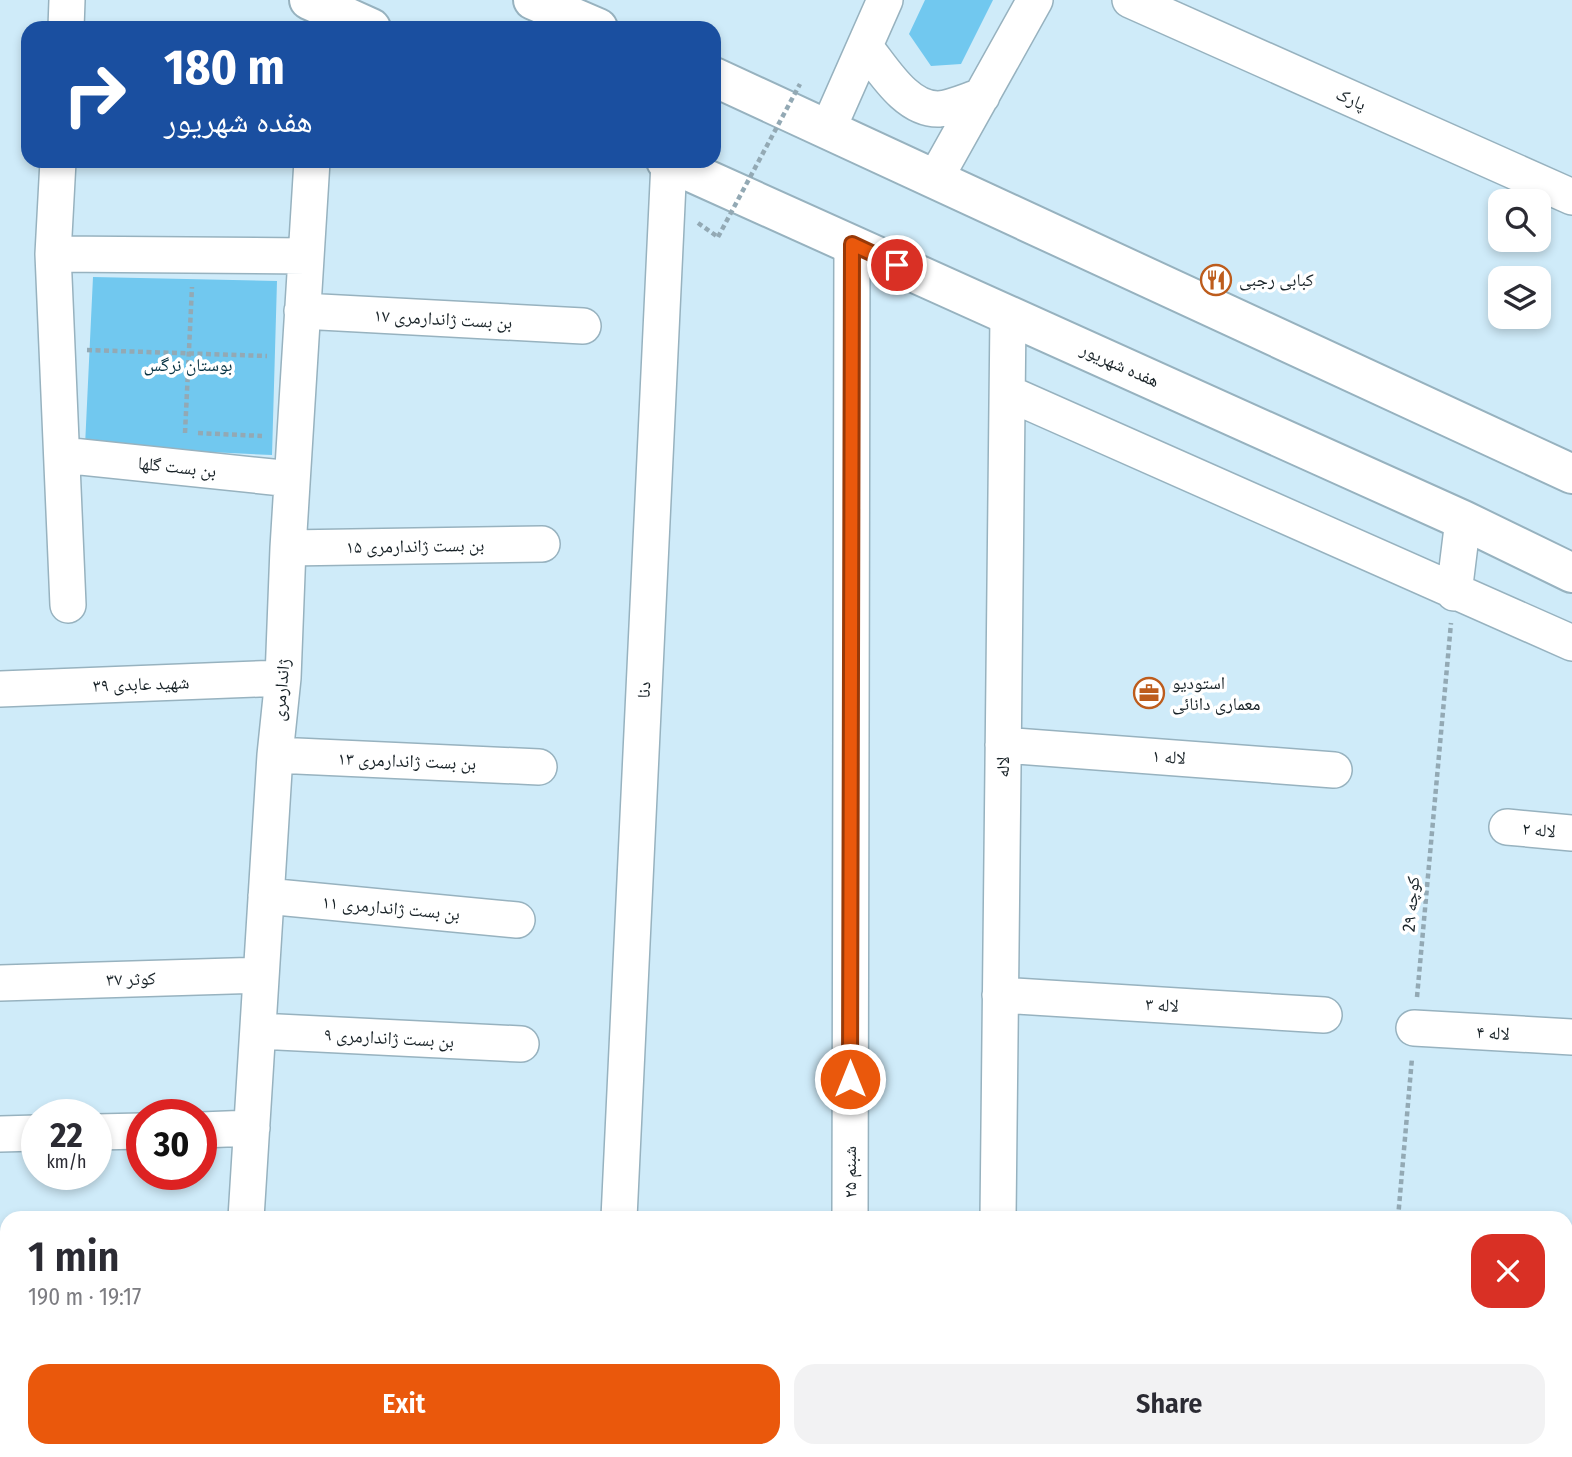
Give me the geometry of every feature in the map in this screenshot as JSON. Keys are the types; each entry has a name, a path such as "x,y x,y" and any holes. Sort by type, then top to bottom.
{"main road":[{"path":"533,0 582,21"},
{"path":"317,11 349,21"},
{"path":"721,80 1572,474"},
{"name":"هفده شهریور","path":"681,168 1463,520 1572,573"}],"street":[{"path":"66,21 67,0"},
{"path":"828,130 885,0"},
{"path":"935,179 1035,0"},
{"name":"پارک","path":"1130,0 1572,197"},
{"path":"865,47 896,87 918,103 939,109 982,96"},
{"path":"58,168 53,254 68,605"},
{"name":"ژاندارمری","path":"246,1211 275,755 283,678 288,548 312,168"},
{"name":"دنا","path":"619,1211 668,168"},
{"name":"شبنم ۲۵","path":"850,1211 852,244"},
{"path":"53,254 306,256"},
{"name":"بن بست ژاندارمری ۱۷","path":"302,311 583,326"},
{"name":"لاله","path":"998,1211 1008,315"},
{"path":"1008,393 1454,593 1572,643"},
{"name":"بن بست گلها","path":"62,455 292,480"},
{"path":"1454,593 1463,520"},
{"name":"بن بست ژاندارمری ۱۵","path":"288,548 542,544"},
{"name":"شهید عابدی ۳۹","path":"0,689 283,678"},
{"name":"لاله ۱","path":"1003,745 1334,770"},
{"name":"بن بست ژاندارمری ۱۳","path":"275,755 539,766"},
{"name":"لاله ۲","path":"1507,827 1572,833"},
{"name":"بن بست ژاندارمری ۱۱","path":"266,896 517,920"},
{"name":"کوثر ۳۷","path":"0,983 261,975"},
{"name":"لاله ۳","path":"1000,995 1324,1015"},
{"name":"لاله ۴","path":"1414,1028 1572,1037"},
{"name":"بن بست ژاندارمری ۹","path":"258,1031 521,1044"},
{"path":"217,1129 252,1128"},
{"path":"0,1134 21,1133"}],"path":[{"path":"696,222 718,237 800,84"},
{"path":"185,433 192,279"},
{"path":"86,337 86,350 299,357"},
{"path":"173,432 295,437"},
{"name":"کوچه 2۹","path":"1399,1211 1454,593"}],"green space":[{"path":"925,0 993,0 961,64 931,66 909,34"},
{"name":"بوستان نرگس","path":"93,277 277,281 272,455 85,446"}],"place":[{"name":"کبابی رجبی","path":"1216,280"},
{"name":"استودیو معماری دانائی","path":"1149,693"}],"route":[{"path":"850,1079 852,244 897,265"}]}
